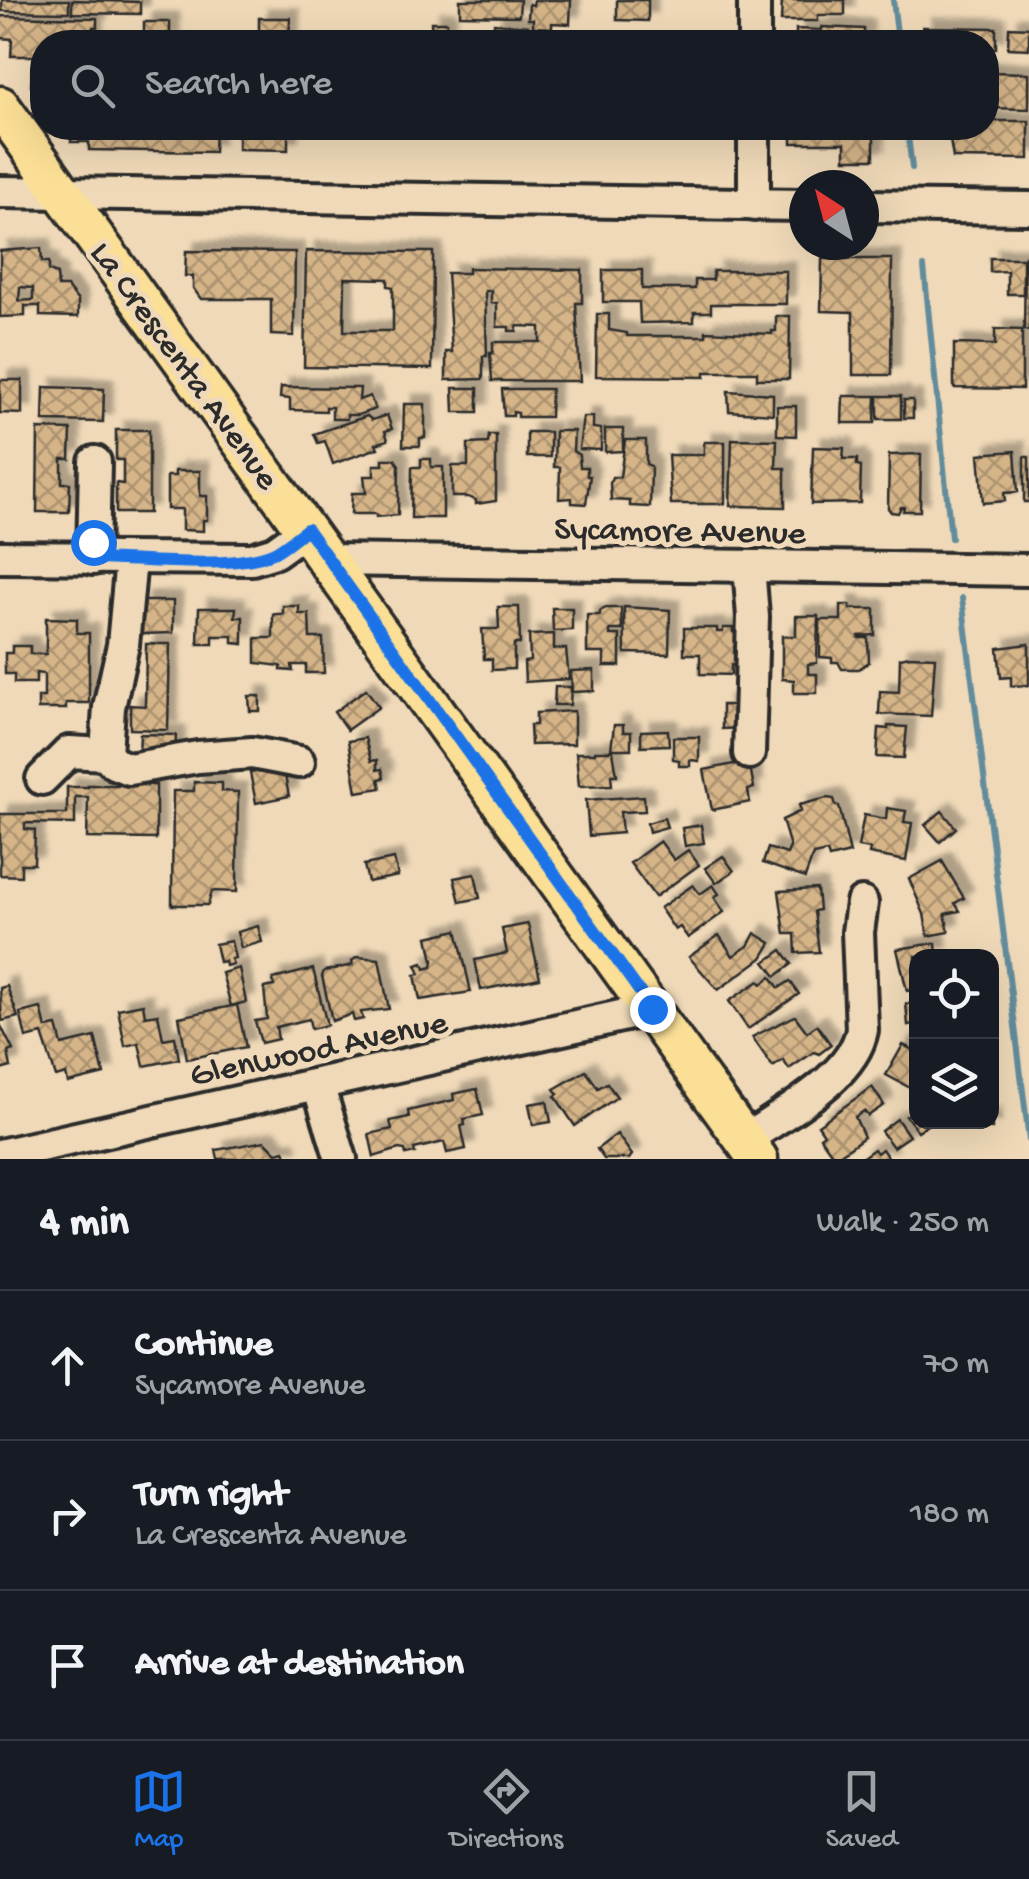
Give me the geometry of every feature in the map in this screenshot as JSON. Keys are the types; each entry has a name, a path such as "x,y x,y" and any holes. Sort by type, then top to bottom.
{"main road":[{"name":"La Crescenta Avenue","path":"0,106 751,1150"}],"street":[{"path":"754,0 754,30"},
{"path":"754,140 754,205"},
{"path":"0,192 789,205"},
{"path":"879,206 1029,208"},
{"path":"93,559 94,462"},
{"path":"0,557 252,559 275,552 307,529"},
{"path":"131,559 123,645 109,707 106,754 114,764 129,768 198,756 252,753 298,762"},
{"name":"Sycamore Avenue","path":"330,560 1029,570"},
{"path":"749,566 753,617 749,752"},
{"path":"42,779 69,752 106,754"},
{"path":"751,1150 831,1079 859,1045 862,1030 858,932 862,903"},
{"name":"Glenwood Avenue","path":"0,1155 652,1009"},
{"path":"318,1085 341,1159"}],"building":[{"path":"2,0 69,0 69,12 2,11"},
{"path":"72,0 140,2 140,14 72,13"},
{"path":"460,0 520,0 519,16 460,15"},
{"path":"534,0 571,0 570,24 533,27 533,19 528,19 529,4 533,5"},
{"path":"617,0 648,0 648,21 617,20"},
{"path":"782,0 845,0 845,15 818,15 818,21 781,21"},
{"path":"0,16 97,18 93,30 30,30 30,56 11,56 12,39 0,38"},
{"path":"259,18 290,18 290,30 259,30"},
{"path":"144,22 170,22 170,30 144,30"},
{"path":"431,22 447,22 447,30 431,30"},
{"path":"494,23 528,26 528,30 493,30"},
{"path":"822,27 864,29 864,30"},
{"path":"923,27 996,28 996,30"},
{"path":"1009,27 1029,28 1029,49 1008,48"},
{"path":"999,72 1029,73 1029,109 999,108"},
{"path":"999,121 1029,121 1029,159 953,158 950,140 999,140"},
{"path":"214,140 214,152 89,150 89,142 71,142"},
{"path":"238,140 288,140 288,150 238,149"},
{"path":"874,140 874,159 845,159 845,143 792,143"},
{"path":"41,248 42,262 49,262 49,271 57,274 58,287 67,287 78,301 78,317 40,316 40,306 25,306 25,316 0,317 0,251","holes":["20,287 33,288 33,300 19,301"]},
{"path":"186,251 295,252 294,336 271,335 271,299 201,299 193,288 193,276 185,276"},
{"path":"306,251 433,252 432,369 304,367","holes":["345,278 388,279 388,286 393,287 393,331 344,331"]},
{"path":"1025,256 1029,256 1029,331 1024,330"},
{"path":"990,258 1023,258 1023,294 1007,294 1007,271 990,272"},
{"path":"892,259 891,375 853,375 853,312 821,311 822,260"},
{"path":"468,268 582,270 582,303 576,303 580,381 492,381 493,342 540,342 540,327 517,326 517,331 509,331 509,327 497,327 497,303 491,303 491,291 485,291 487,356 483,356 483,379 446,380 446,352 452,352 447,273 468,273"},
{"path":"603,270 642,270 642,289 695,289 695,280 713,280 713,271 786,271 786,304 711,304 711,312 694,312 694,322 640,323 639,302 603,302"},
{"path":"597,314 609,314 609,330 627,336 706,336 706,331 772,334 776,331 776,316 790,316 789,379 757,379 757,372 705,372 705,377 596,376"},
{"path":"995,329 1022,330 1022,389 954,388 954,344 995,345"},
{"path":"0,380 22,380 22,414 0,413"},
{"path":"44,387 104,389 103,422 43,421"},
{"path":"281,387 360,388 359,400 370,396 375,409 347,415 347,419 332,419 332,407 326,407 326,411 290,410 290,399 280,398"},
{"path":"453,388 478,388 478,412 454,412"},
{"path":"502,389 551,389 550,417 518,417 513,412 513,416 504,416"},
{"path":"728,391 773,394 773,414 729,411"},
{"path":"843,396 876,396 875,423 842,423"},
{"path":"878,396 901,396 901,419 878,419"},
{"path":"904,400 913,400 913,418 904,418"},
{"path":"404,404 425,404 425,438 420,438 420,446 403,446"},
{"path":"777,406 796,406 796,436 777,435"},
{"path":"387,415 392,429 385,431 388,440 376,444 378,448 333,464 325,441 318,443 314,434 367,416 372,420"},
{"path":"583,417 593,417 593,428 601,429 601,450 579,449"},
{"path":"38,429 71,430 70,459 62,459 62,483 70,483 69,512 37,512"},
{"path":"605,429 623,429 623,451 605,452"},
{"path":"116,430 149,430 149,513 116,513 116,483 123,484 123,460 116,460"},
{"path":"555,431 574,431 573,451 579,455 580,467 587,467 590,476 586,504 572,503 572,498 559,499 560,467 554,467"},
{"path":"527,432 550,432 550,457 527,457"},
{"path":"489,435 496,435 496,501 476,504 476,500 468,497 452,497 452,466 468,466 468,444 488,443"},
{"path":"732,439 777,440 776,468 785,468 785,507 730,506"},
{"path":"625,440 646,440 646,464 651,466 650,507 611,500 610,483 612,477 620,477"},
{"path":"704,442 725,442 725,504 671,504 668,455 704,455"},
{"path":"813,447 844,448 843,459 857,459 861,466 860,503 811,504"},
{"path":"1015,451 1018,492 1004,493 1005,501 983,503 979,454"},
{"path":"921,454 920,511 903,511 901,507 898,513 891,512 889,455"},
{"path":"1024,457 1029,457 1029,502 1024,502"},
{"path":"383,459 395,459 399,465 398,515 351,514 352,493 366,493 364,476 374,476 374,465 383,465"},
{"path":"421,459 431,459 431,467 443,467 443,518 411,518 412,467 421,467"},
{"path":"175,471 200,471 200,496 207,496 203,531 182,530 182,509 167,509 167,476 175,476"},
{"path":"141,601 173,601 173,633 142,634"},
{"path":"841,605 875,609 875,635 859,636 868,638 869,662 859,669 842,669 832,658 820,657 820,620 841,620"},
{"path":"283,606 299,606 299,614 309,614 310,638 323,638 324,673 306,673 306,665 292,665 293,671 256,663 256,638 273,638 273,614 283,614"},
{"path":"498,607 519,607 520,644 514,644 514,669 492,670 492,659 484,659 482,629 499,629"},
{"path":"624,607 670,610 669,654 625,653"},
{"path":"199,608 236,608 235,617 243,617 243,644 233,643 233,636 213,636 213,644 198,644"},
{"path":"552,608 572,608 572,630 553,631"},
{"path":"606,608 621,608 622,630 610,630 610,635 620,635 620,666 604,666 604,653 587,653 587,615 600,615"},
{"path":"796,616 818,616 817,663 808,664 808,674 817,674 817,693 794,693 794,680 782,679 782,636 796,636"},
{"path":"46,618 77,619 77,633 89,633 89,703 66,703 66,709 38,709 38,697 44,697 44,674 36,673 36,683 14,683 14,674 5,674 5,653 12,653 12,646 30,646 30,654 46,654"},
{"path":"684,628 717,628 717,632 723,632 723,628 733,628 733,632 741,632 741,665 731,665 731,675 700,674 700,654 684,654"},
{"path":"554,634 554,649 566,649 569,679 525,682 524,662 530,661 529,635"},
{"path":"146,644 170,644 168,730 130,729 130,705 145,706"},
{"path":"1029,644 1029,685 1011,686 1011,677 1001,678 998,648"},
{"path":"935,657 931,716 879,714 880,691 899,692 900,658"},
{"path":"594,670 594,691 572,692 571,671"},
{"path":"555,687 571,687 570,705 554,705"},
{"path":"366,689 379,707 347,730 334,712"},
{"path":"249,696 260,696 260,711 250,711"},
{"path":"722,705 743,705 744,728 722,729"},
{"path":"574,711 574,744 531,745 530,725 536,725 536,713"},
{"path":"614,725 623,725 623,732 631,732 631,749 611,749"},
{"path":"907,727 904,758 877,757 879,728"},
{"path":"668,730 669,745 641,746 641,731"},
{"path":"140,734 176,735 175,754 139,754"},
{"path":"673,737 699,737 699,761 690,760 690,766 679,766 679,760 673,759"},
{"path":"365,738 371,761 377,760 377,770 382,769 384,778 379,779 381,788 357,792 348,741"},
{"path":"613,751 617,775 611,775 612,785 579,786 576,753"},
{"path":"749,761 754,788 748,790 750,802 712,810 704,770"},
{"path":"283,766 289,796 256,803 250,773"},
{"path":"194,782 222,783 222,791 238,792 237,892 212,891 208,905 172,905 173,791 194,791"},
{"path":"156,785 156,839 87,838 88,797 75,797 75,824 25,823 25,829 35,830 34,864 21,864 21,876 0,875 0,814 67,814 67,787"},
{"path":"644,796 645,811 620,812 622,833 589,836 586,800"},
{"path":"834,799 839,806 850,853 829,858 827,852 813,855 805,878 763,863 768,848 787,854 790,847 782,820 801,811 799,805"},
{"path":"887,808 906,811 904,822 912,823 906,861 869,854 870,849 858,847 864,815 886,819"},
{"path":"942,811 956,828 940,842 925,825"},
{"path":"664,818 667,827 649,832 647,823"},
{"path":"701,825 704,843 685,846 682,828"},
{"path":"660,841 674,860 688,850 699,865 655,897 630,863"},
{"path":"723,856 734,871 716,883 705,868"},
{"path":"394,859 398,876 368,882 364,865"},
{"path":"942,861 964,898 955,903 960,911 945,914 949,932 928,936 924,914 909,879"},
{"path":"475,874 480,898 460,902 454,878"},
{"path":"693,885 700,894 713,885 719,894 714,897 724,912 688,938 680,927 675,930 660,908"},
{"path":"817,889 819,910 814,911 819,952 796,953 795,934 785,934 779,891"},
{"path":"528,924 540,978 481,990 475,960 507,953 502,929"},
{"path":"258,926 262,942 241,948 237,932"},
{"path":"457,930 471,992 420,1000 416,965 432,967 428,937"},
{"path":"755,933 771,943 762,958 718,990 689,957 719,935 733,956 748,946"},
{"path":"231,941 235,958 231,959 233,964 226,966 225,961 219,962 215,944"},
{"path":"936,943 936,949 909,949 909,991 907,991 897,949"},
{"path":"782,950 792,964 776,976 765,962"},
{"path":"357,957 379,959 389,1009 361,1012 363,1019 354,1021 352,1014 332,1021 322,976 324,971 353,965"},
{"path":"239,968 246,1002 231,1006 222,973"},
{"path":"313,969 327,1025 311,1029 309,1019 276,1027 278,1039 261,1043 255,1021 267,1019 264,988 274,986 273,979"},
{"path":"771,977 779,988 790,981 799,994 748,1029 729,1001"},
{"path":"7,986 18,1017 2,1021 0,988"},
{"path":"143,1004 145,1016 158,1014 163,1039 175,1037 179,1059 144,1066 139,1043 125,1046 118,1009"},
{"path":"237,1005 246,1047 187,1059 179,1017"},
{"path":"41,1008 46,1028 57,1026 62,1045 95,1037 104,1074 68,1083 66,1074 56,1077 42,1034 26,1038 20,1013"},
{"path":"795,1016 807,1032 817,1025 831,1045 789,1069 783,1060 773,1067 752,1037"},
{"path":"0,1024 13,1050 8,1052 11,1067 0,1070"},
{"path":"903,1045 909,1048 909,1087 886,1075"},
{"path":"586,1071 598,1088 607,1083 617,1097 575,1126 554,1089"},
{"path":"872,1087 884,1105 868,1116 864,1111 855,1117 864,1137 835,1158 820,1137 824,1134 818,1125"},
{"path":"477,1089 483,1115 464,1119 465,1125 461,1126 466,1149 447,1153 444,1142 414,1149 415,1153 406,1155 405,1150 399,1149 374,1157 369,1134 392,1129 390,1121 409,1117 408,1111 454,1100 453,1094"},
{"path":"547,1101 551,1122 533,1125 529,1104"},
{"path":"897,1119 909,1136 893,1147 881,1131"},
{"path":"617,1134 632,1155 629,1159 604,1159 597,1149"},
{"path":"265,1141 277,1153 284,1151 288,1159 218,1159 216,1150"},
{"path":"874,1149 877,1153 882,1149 889,1159 860,1159"}],"waterway":[{"path":"893,0 897,30"},
{"path":"908,140 912,168"},
{"path":"924,267 951,538"},
{"path":"962,598 1029,1140"}],"route":[{"path":"93,542 93,559 227,561 275,552 307,529 652,1009"}]}
